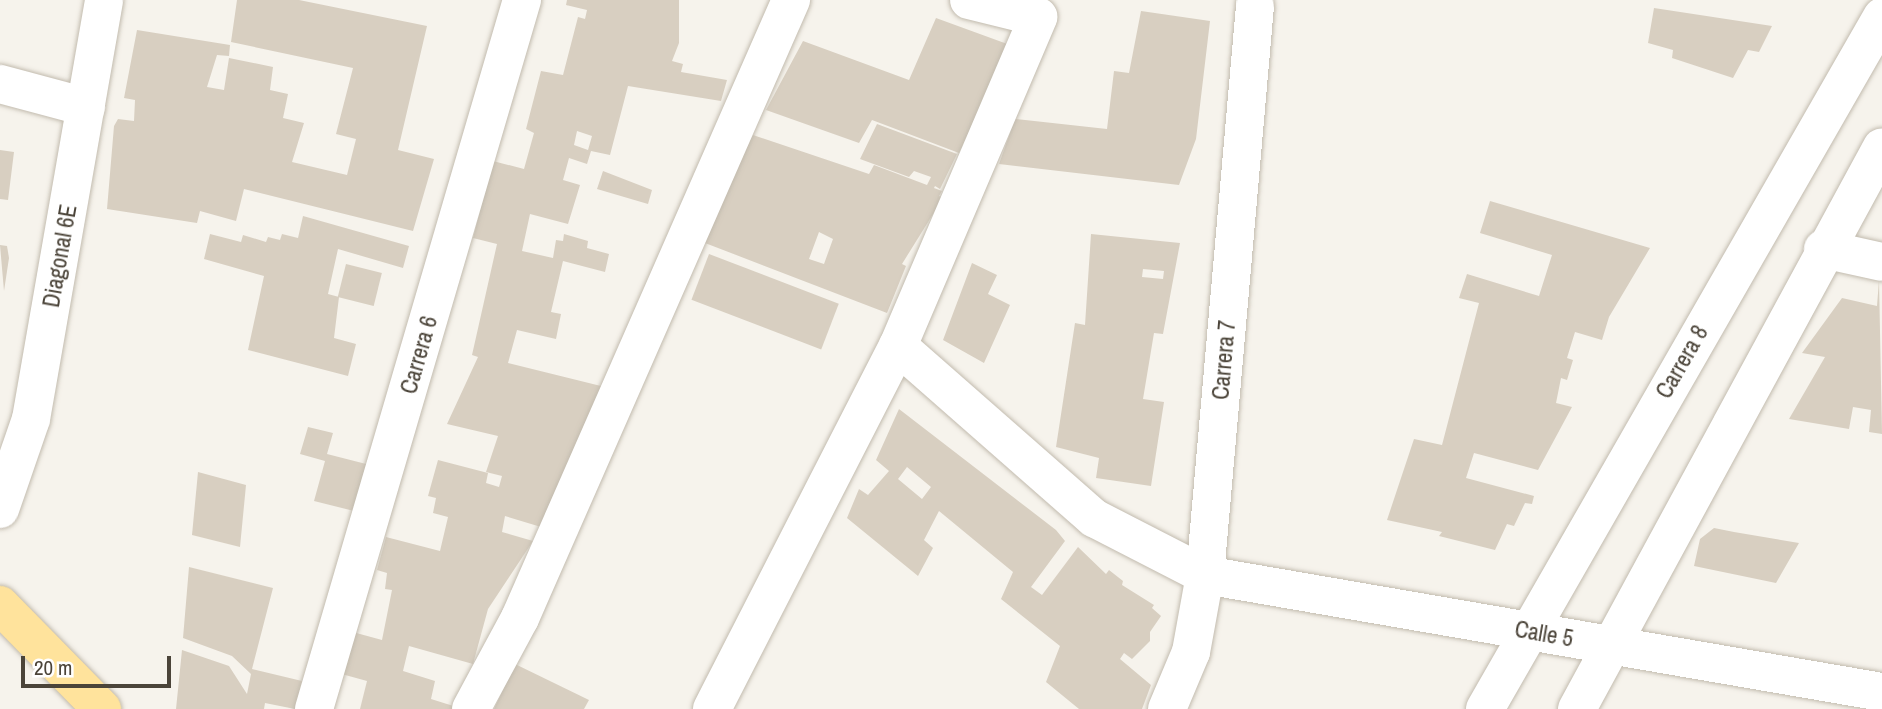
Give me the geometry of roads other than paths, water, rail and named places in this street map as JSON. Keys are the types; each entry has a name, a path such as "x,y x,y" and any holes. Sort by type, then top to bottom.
{"main road":[{"path":"0,605 102,709"}],"street":[{"name":"Diagonal 6E","path":"0,509 31,419 104,0"},
{"name":"Carrera 6","path":"314,709 522,0"},
{"path":"471,709 520,618 791,0"},
{"path":"712,709 898,346 1038,17 969,0"},
{"name":"Carrera 7","path":"1167,709 1191,652 1205,575 1255,6"},
{"name":"Carrera 8","path":"1485,709 1527,631 1882,17"},
{"path":"0,84 86,107"},
{"path":"1577,709 1823,250 1882,147"},
{"path":"1823,250 1882,262"},
{"name":"Calle 5","path":"898,346 1094,518 1205,575 1882,692"}]}
